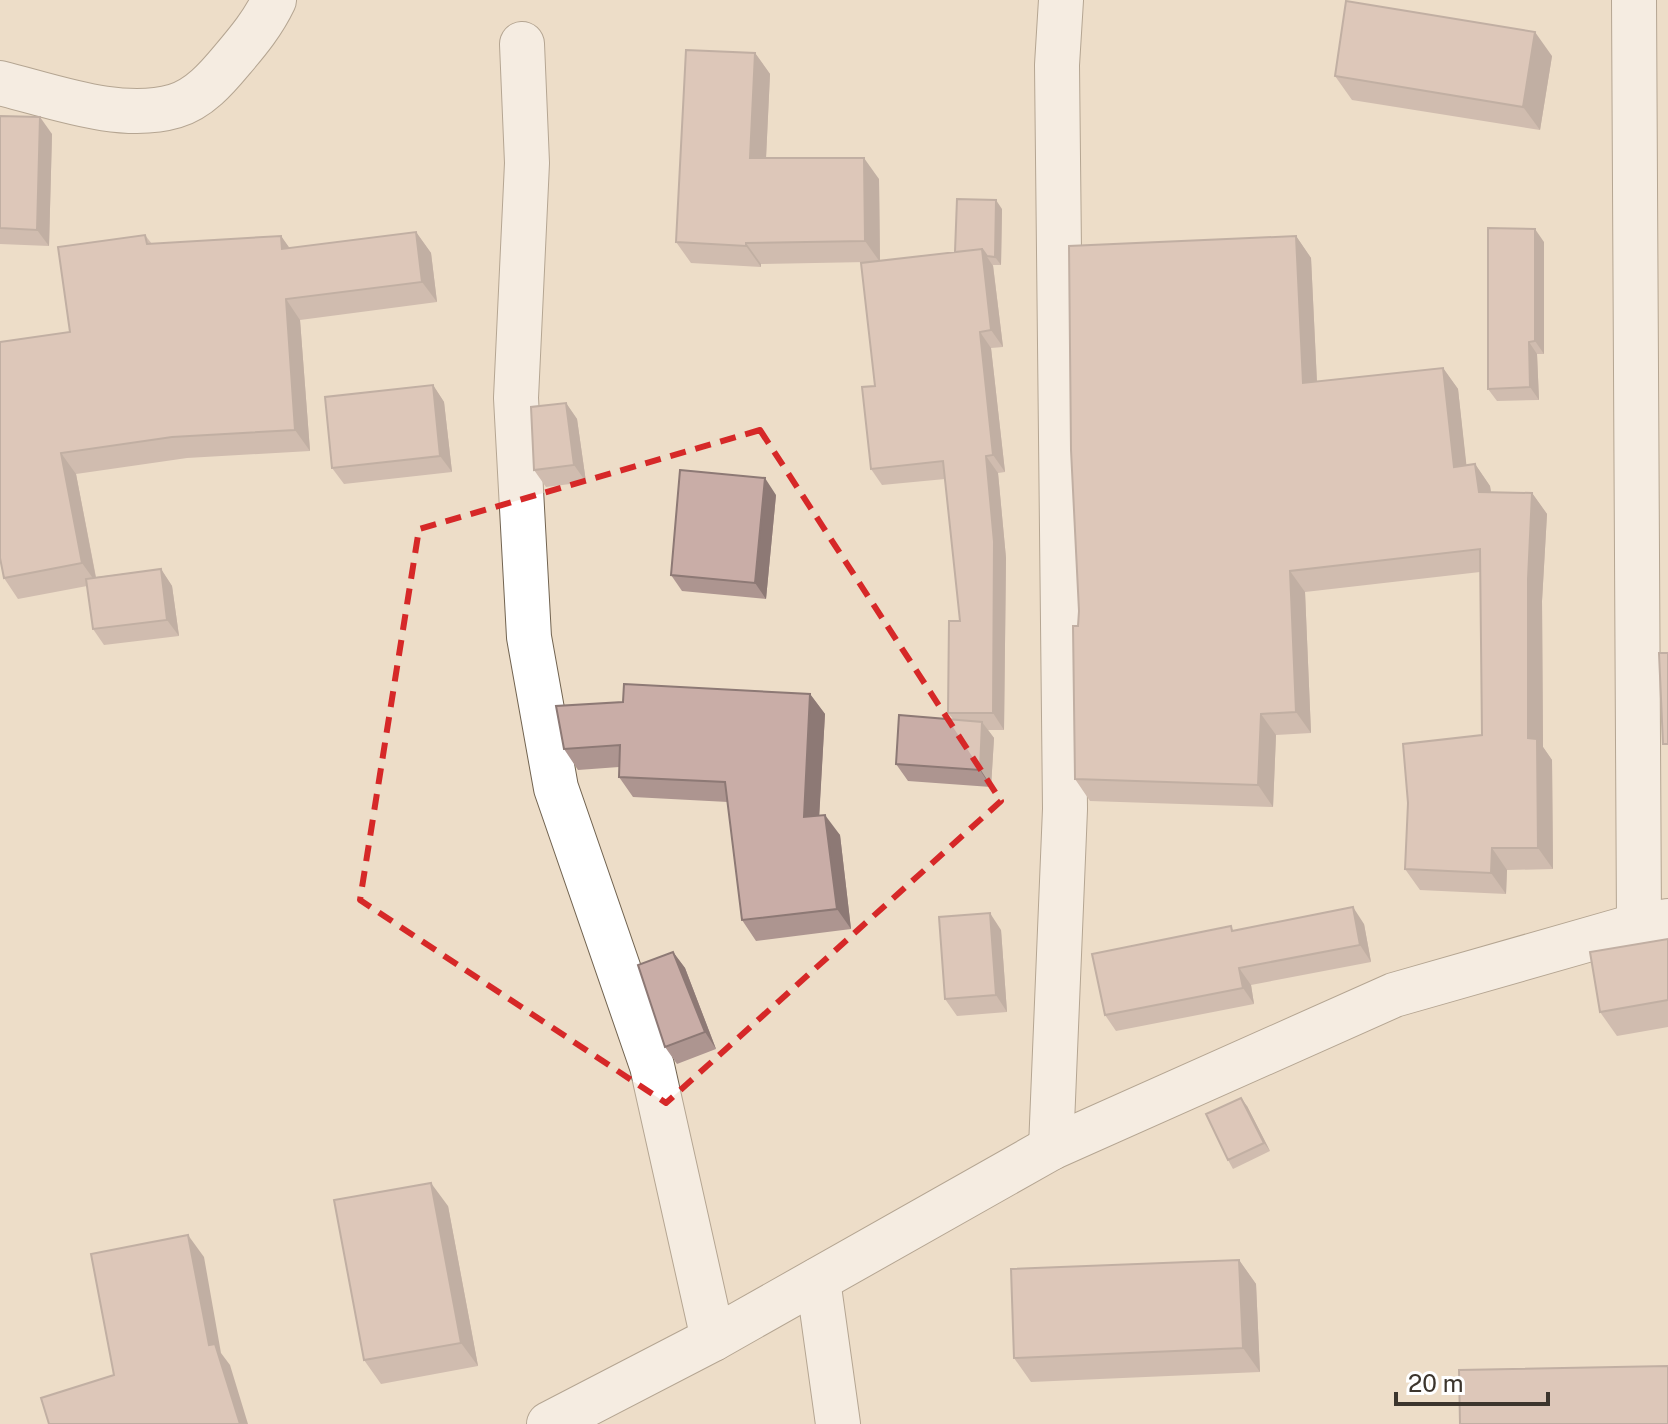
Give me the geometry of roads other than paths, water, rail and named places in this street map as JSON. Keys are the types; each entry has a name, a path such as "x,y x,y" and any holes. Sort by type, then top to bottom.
{"street":[{"path":"0,83 77,103 121,108 176,106 211,85 263,25 274,0"},
{"path":"1051,1148 1065,809 1057,65 1061,0"},
{"path":"549,1424 713,1339 1051,1148 1394,995 1654,923 1634,0"},
{"path":"522,44 527,163 516,398 529,637 556,788 652,1066 713,1339"},
{"path":"818,1280 838,1424"}]}
